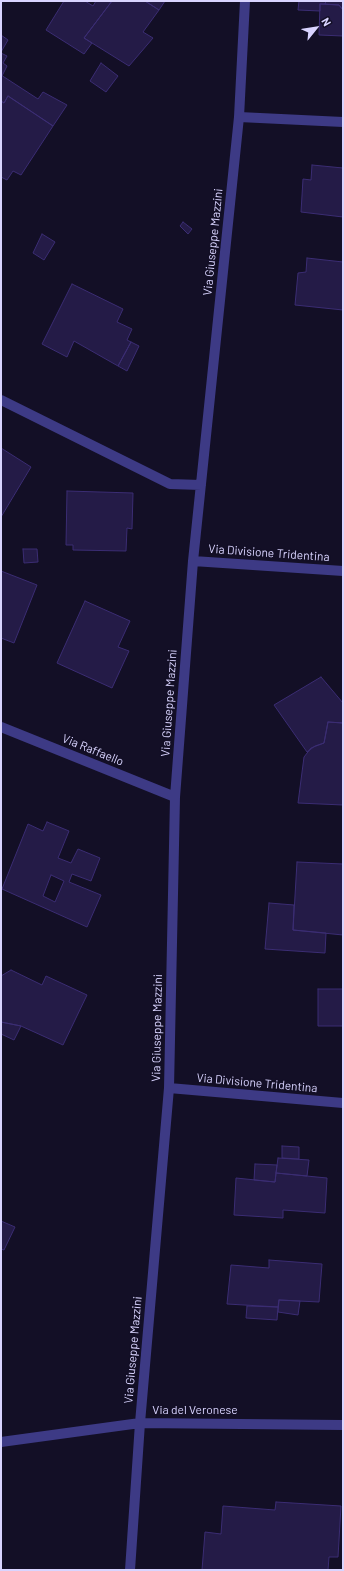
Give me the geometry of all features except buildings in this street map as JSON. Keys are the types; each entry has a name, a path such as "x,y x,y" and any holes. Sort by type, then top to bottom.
{"street":[{"name":"Via Giuseppe Mazzini","path":"130,1570 140,1423 169,1088 175,797 193,561 239,117 245,1"},
{"path":"239,117 343,122"},
{"path":"1,400 170,484 201,485"},
{"name":"Via Divisione Tridentina","path":"193,561 343,570"},
{"name":"Via Raffaello","path":"1,727 175,797"},
{"name":"Via Divisione Tridentina","path":"169,1088 343,1103"},
{"name":"Via del Veronese","path":"1,1442 140,1423 343,1425"}]}
